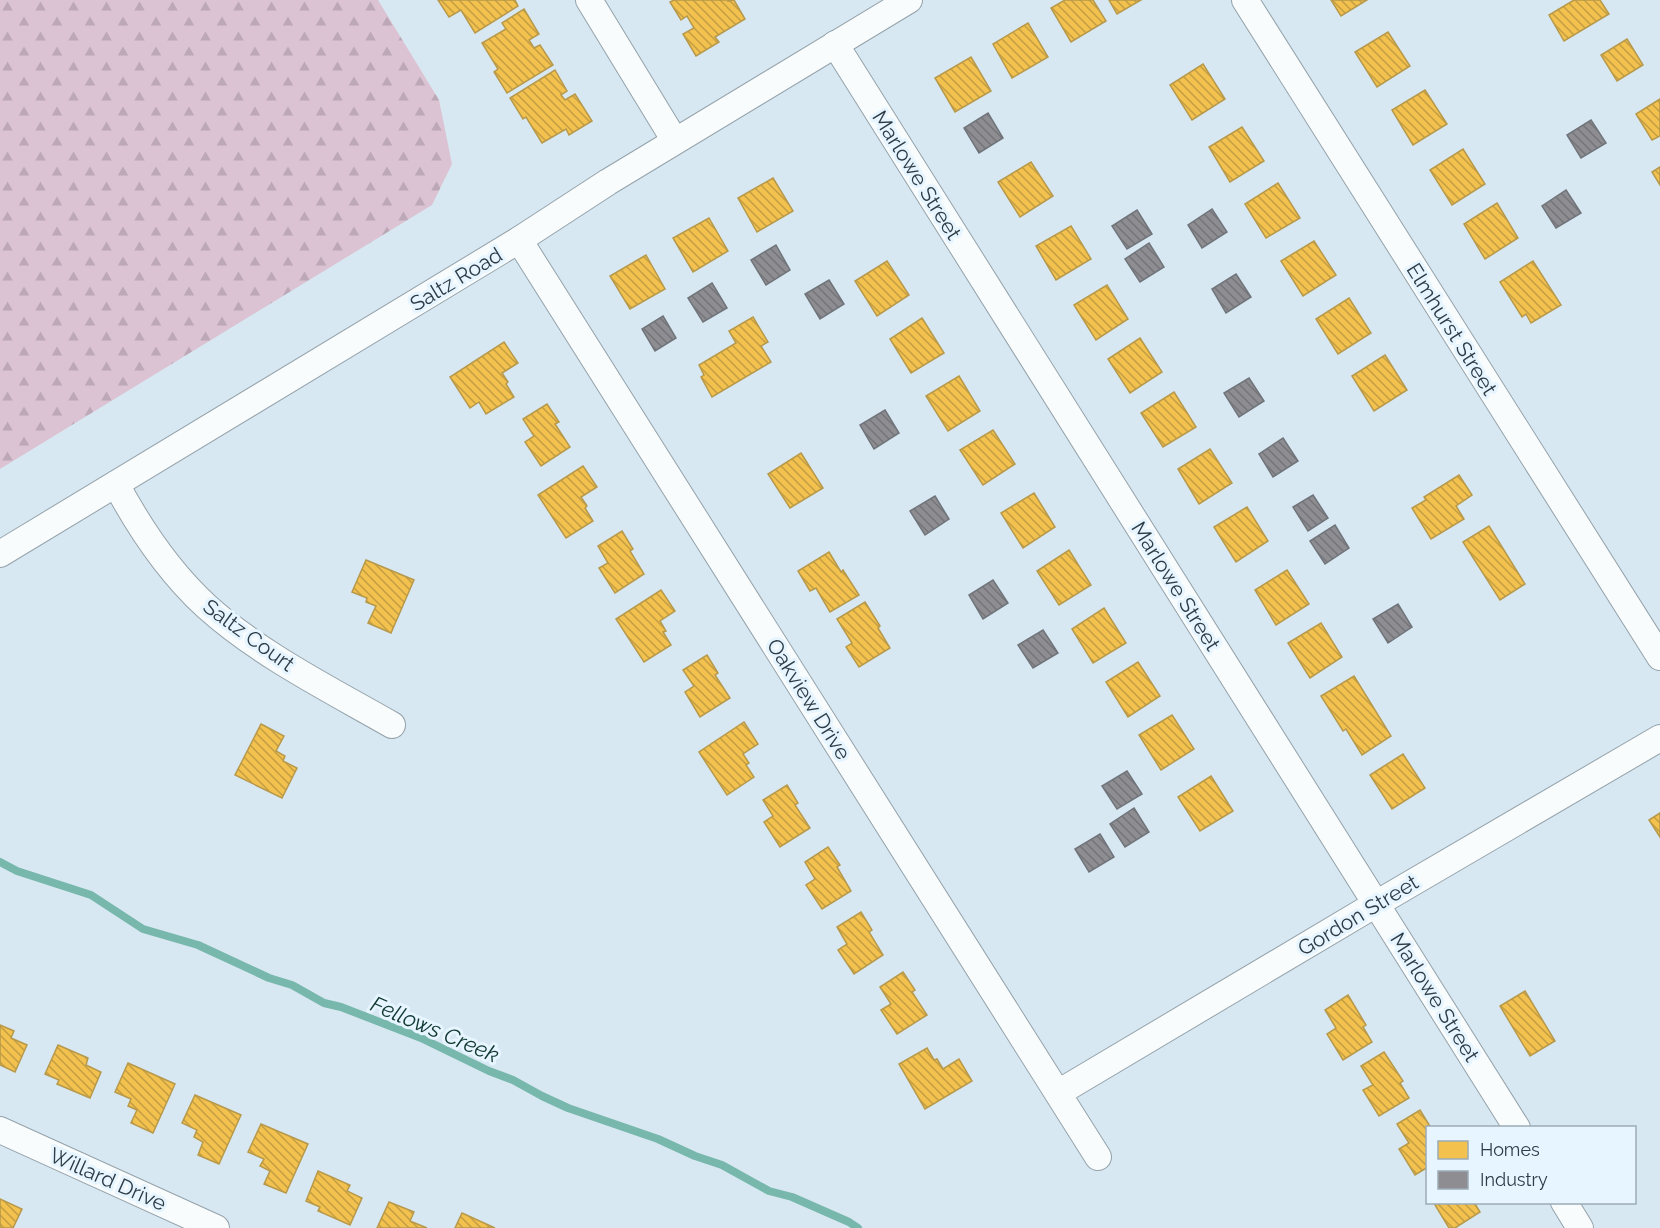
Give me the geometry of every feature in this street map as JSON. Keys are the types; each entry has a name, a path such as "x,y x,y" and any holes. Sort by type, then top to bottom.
{"street":[{"path":"589,0 675,141"},
{"name":"Saltz Road","path":"0,554 519,240 608,182 909,0"},
{"name":"Elmhurst Street","path":"1245,0 1660,657"},
{"name":"Marlowe Street","path":"835,44 1516,1126"},
{"name":"Oakview Drive","path":"519,240 1098,1157"},
{"name":"Saltz Court","path":"116,484 155,550 175,575 205,605 265,650 392,724"},
{"name":"Gordon Street","path":"1058,1093 1660,738"},
{"name":"Willard Drive","path":"0,1130 216,1228"},
{"path":"1565,1204 1580,1228"}],"green space":[{"path":"0,0 378,0 439,100 452,164 432,205 0,469"}],"building: Homes":[{"path":"438,0 515,0 518,6 475,33 461,10 449,17"},
{"path":"674,0 734,0 745,19 715,37 719,42 696,56 683,34 694,28 687,16 681,20 670,2"},
{"path":"1065,0 1093,0 1106,21 1071,42 1051,8"},
{"path":"1109,0 1141,0 1117,14"},
{"path":"1331,0 1367,0 1341,16"},
{"path":"1574,0 1600,0 1609,14 1564,41 1549,15"},
{"path":"524,9 539,34 529,40 534,48 540,45 553,65 507,93 494,72 498,69 482,43 506,29 502,23"},
{"path":"1028,23 1048,57 1012,78 993,44"},
{"path":"1388,32 1410,66 1377,87 1355,52"},
{"path":"1627,39 1643,65 1617,81 1601,55"},
{"path":"971,57 991,91 955,112 935,78"},
{"path":"1203,64 1225,99 1192,120 1170,85"},
{"path":"555,70 567,91 561,95 565,100 575,94 592,121 569,135 566,129 542,143 526,117 523,119 510,98"},
{"path":"1425,90 1447,124 1413,145 1392,110"},
{"path":"1660,99 1660,136 1652,140 1636,114"},
{"path":"1242,127 1264,161 1230,182 1209,147"},
{"path":"1463,149 1485,184 1452,205 1430,170"},
{"path":"1031,162 1053,196 1020,217 998,182"},
{"path":"1660,167 1660,185 1652,172"},
{"path":"773,178 793,211 757,232 738,198"},
{"path":"1278,183 1300,218 1266,238 1245,204"},
{"path":"1497,203 1518,238 1485,259 1464,224"},
{"path":"709,218 728,251 693,272 673,238"},
{"path":"1071,226 1091,259 1056,280 1036,246"},
{"path":"1314,241 1336,275 1303,296 1281,261"},
{"path":"646,255 665,289 630,309 610,276"},
{"path":"887,261 909,295 877,316 855,281"},
{"path":"1533,261 1561,305 1531,323 1526,314 1522,317 1500,282"},
{"path":"1107,285 1128,319 1096,340 1074,305"},
{"path":"1349,298 1371,333 1338,354 1316,319"},
{"path":"753,317 768,342 761,346 771,362 712,397 701,377 704,375 699,365 736,343 729,331"},
{"path":"922,318 944,353 911,373 890,339"},
{"path":"1140,338 1162,372 1130,393 1108,359"},
{"path":"504,342 518,363 502,373 514,397 486,414 479,402 470,408 450,377"},
{"path":"1385,355 1407,390 1374,411 1352,376"},
{"path":"959,376 980,411 948,431 926,396"},
{"path":"1174,392 1196,427 1163,447 1141,413"},
{"path":"547,404 559,422 555,424 570,447 541,466 525,442 534,436 523,419"},
{"path":"993,430 1015,464 983,485 960,450"},
{"path":"1210,449 1232,483 1199,504 1178,469"},
{"path":"801,453 823,488 790,508 768,474"},
{"path":"583,466 597,487 581,497 593,521 566,538 538,495"},
{"path":"1459,475 1472,495 1456,506 1464,519 1431,539 1412,508 1426,500 1424,497"},
{"path":"1034,493 1055,527 1023,548 1001,513"},
{"path":"1247,507 1268,541 1236,562 1214,527"},
{"path":"1489,526 1525,584 1500,600 1463,542"},
{"path":"622,531 633,549 630,551 644,574 615,593 599,568 608,563 598,546"},
{"path":"1069,550 1091,585 1059,605 1037,571"},
{"path":"829,552 859,595 830,612 816,588 810,591 798,571"},
{"path":"366,560 414,580 391,633 368,623 376,606 366,602 367,598 352,592"},
{"path":"1287,570 1309,604 1276,625 1255,590"},
{"path":"661,590 675,611 660,621 666,631 663,632 671,645 644,662 616,619"},
{"path":"865,602 890,648 859,667 846,647 852,643 837,619"},
{"path":"1104,608 1126,643 1093,663 1072,629"},
{"path":"1321,623 1342,657 1310,678 1288,643"},
{"path":"707,655 718,673 715,675 730,698 700,717 685,692 694,686 683,670"},
{"path":"1138,662 1160,696 1128,717 1106,682"},
{"path":"1354,676 1391,736 1362,755 1346,729 1343,731 1321,696"},
{"path":"1172,715 1194,749 1161,770 1139,735"},
{"path":"744,722 758,744 743,754 749,763 746,765 754,777 727,795 699,752"},
{"path":"261,724 284,736 276,751 285,756 283,761 297,768 282,798 235,775"},
{"path":"1403,754 1425,788 1392,809 1370,775"},
{"path":"1211,776 1233,811 1200,831 1178,797"},
{"path":"787,785 798,803 795,805 810,828 780,847 764,822 773,816 763,800"},
{"path":"1660,813 1660,837 1649,820"},
{"path":"828,847 840,865 837,867 851,891 822,909 806,885 815,879 805,862"},
{"path":"861,912 872,930 869,932 883,955 854,974 838,950 847,944 837,927"},
{"path":"903,972 915,990 912,992 927,1015 897,1034 881,1010 891,1004 880,987"},
{"path":"1525,991 1555,1041 1530,1056 1500,1006"},
{"path":"1348,995 1366,1025 1363,1027 1372,1042 1343,1060 1327,1034 1336,1028 1325,1010"},
{"path":"0,1025 14,1031 11,1038 27,1045 15,1072 0,1065"},
{"path":"58,1045 88,1058 86,1065 101,1072 90,1098 57,1084 59,1080 45,1074"},
{"path":"927,1048 943,1069 959,1059 972,1081 925,1109 899,1064"},
{"path":"1384,1052 1403,1081 1400,1083 1409,1098 1379,1116 1363,1090 1373,1085 1361,1066"},
{"path":"128,1063 175,1084 153,1133 131,1123 137,1110 128,1106 131,1099 115,1092"},
{"path":"195,1095 241,1115 219,1164 198,1155 203,1142 194,1137 197,1130 182,1123"},
{"path":"1420,1110 1430,1126 1426,1126 1426,1168 1415,1175 1399,1149 1409,1143 1397,1124"},
{"path":"261,1124 308,1144 286,1193 264,1184 270,1171 260,1166 264,1159 248,1152"},
{"path":"318,1171 350,1185 347,1191 362,1198 350,1225 318,1211 320,1207 306,1201"},
{"path":"0,1199 22,1209 13,1228 0,1228"},
{"path":"389,1202 414,1212 410,1221 427,1228 377,1228"},
{"path":"1475,1204 1480,1212 1455,1228 1449,1228 1435,1205"},
{"path":"462,1213 495,1228 455,1228"}],"building: Industry":[{"path":"988,113 1003,138 979,153 964,128"},
{"path":"1591,120 1606,143 1581,158 1567,135"},
{"path":"1566,190 1581,213 1556,228 1542,206"},
{"path":"1212,209 1227,232 1202,248 1188,225"},
{"path":"1137,210 1152,234 1127,249 1112,226"},
{"path":"1149,243 1164,267 1140,282 1125,259"},
{"path":"776,245 790,270 766,285 751,260"},
{"path":"1236,274 1251,297 1226,313 1212,289"},
{"path":"829,280 844,304 820,319 805,294"},
{"path":"712,283 727,308 703,322 688,298"},
{"path":"663,316 676,338 655,351 642,329"},
{"path":"1249,378 1264,401 1239,417 1224,393"},
{"path":"885,410 899,433 874,449 860,425"},
{"path":"1283,438 1298,461 1273,477 1259,454"},
{"path":"1313,495 1328,518 1308,531 1293,507"},
{"path":"935,496 949,519 925,535 910,511"},
{"path":"1335,525 1349,548 1325,564 1310,541"},
{"path":"993,580 1008,603 983,619 969,595"},
{"path":"1398,604 1412,627 1388,643 1373,619"},
{"path":"1043,630 1058,653 1033,668 1018,645"},
{"path":"1127,771 1142,794 1117,809 1102,786"},
{"path":"1134,808 1149,832 1125,847 1110,824"},
{"path":"1100,834 1114,857 1089,872 1075,849"}],"waterway":[{"name":"Fellows Creek","path":"0,862 17,871 91,895 143,929 198,945 269,978 292,985 324,1003 341,1007 421,1038 568,1108 658,1139 695,1156 722,1165 769,1191 792,1197 858,1228"}]}
